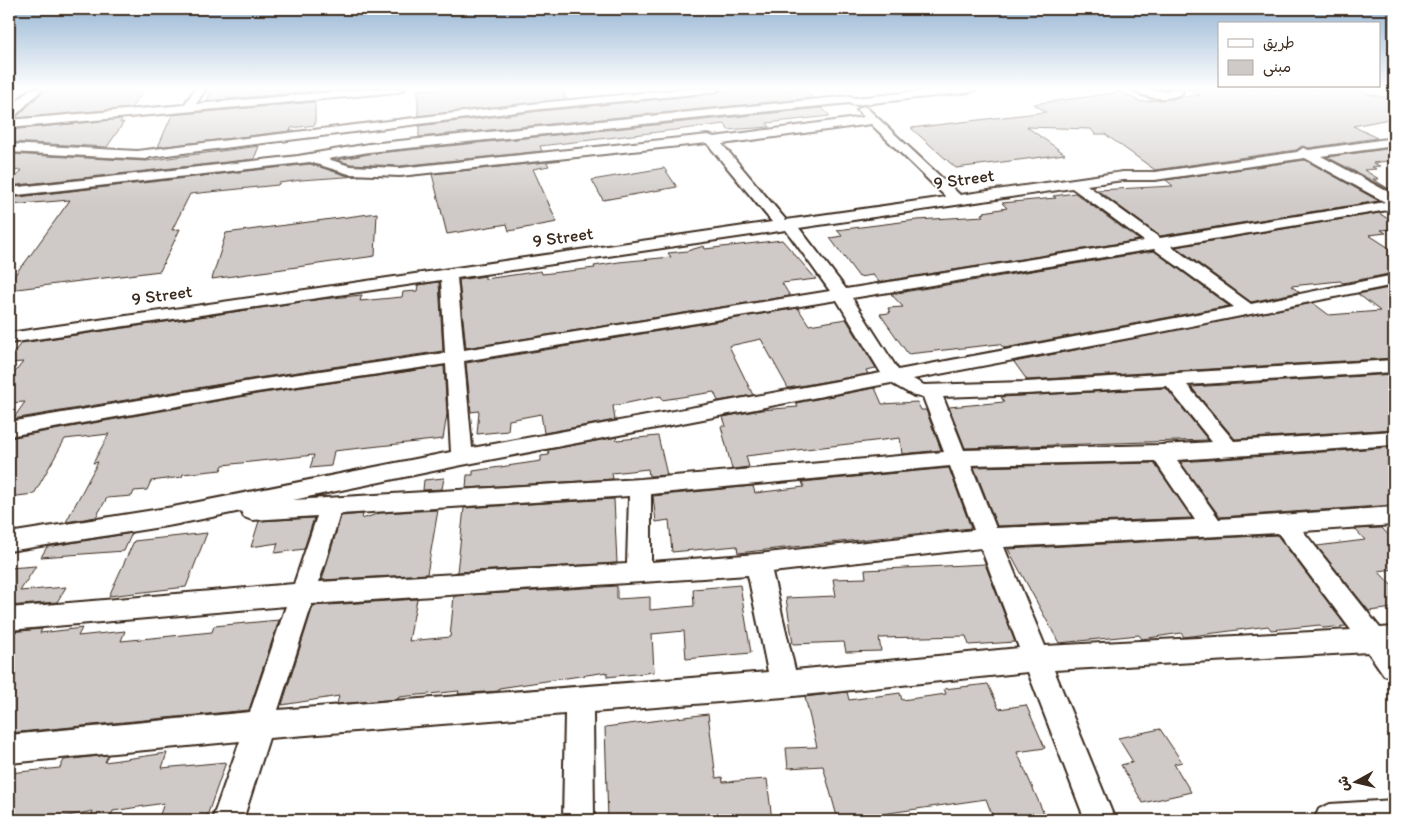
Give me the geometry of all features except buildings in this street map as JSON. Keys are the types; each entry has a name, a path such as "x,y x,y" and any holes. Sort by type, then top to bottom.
{"street":[{"path":"133,155 362,128"},
{"path":"9,192 305,159 369,148 577,128"},
{"path":"9,148 133,155 305,159 349,170 400,172 708,139 713,141 814,128"},
{"path":"880,128 957,200"},
{"name":"9 Street","path":"1123,176 1144,168 1394,133"},
{"path":"713,141 786,225 841,294 893,377 921,391 1026,388 1394,366"},
{"name":"9 Street","path":"11,340 1123,176 1155,176 1394,142"},
{"path":"1293,147 1394,201"},
{"path":"9,162 86,152"},
{"path":"1076,184 1247,309"},
{"path":"9,429 257,386 456,356 1394,205"},
{"path":"449,274 462,457"},
{"path":"9,542 173,516 462,457 1391,283"},
{"path":"1172,379 1230,449"},
{"path":"931,392 1100,820"},
{"path":"173,516 640,487 957,458 1161,453 1394,438"},
{"path":"1161,453 1212,528"},
{"path":"639,573 640,487"},
{"path":"228,820 332,505"},
{"path":"9,619 303,594 758,564 989,538 1212,528 1394,516"},
{"path":"1284,523 1384,639 1394,666"},
{"path":"758,564 784,684"},
{"path":"9,749 260,725 784,684 1036,660 1384,639"},
{"path":"579,700 579,820"},
{"path":"1330,820 1394,814"}]}
